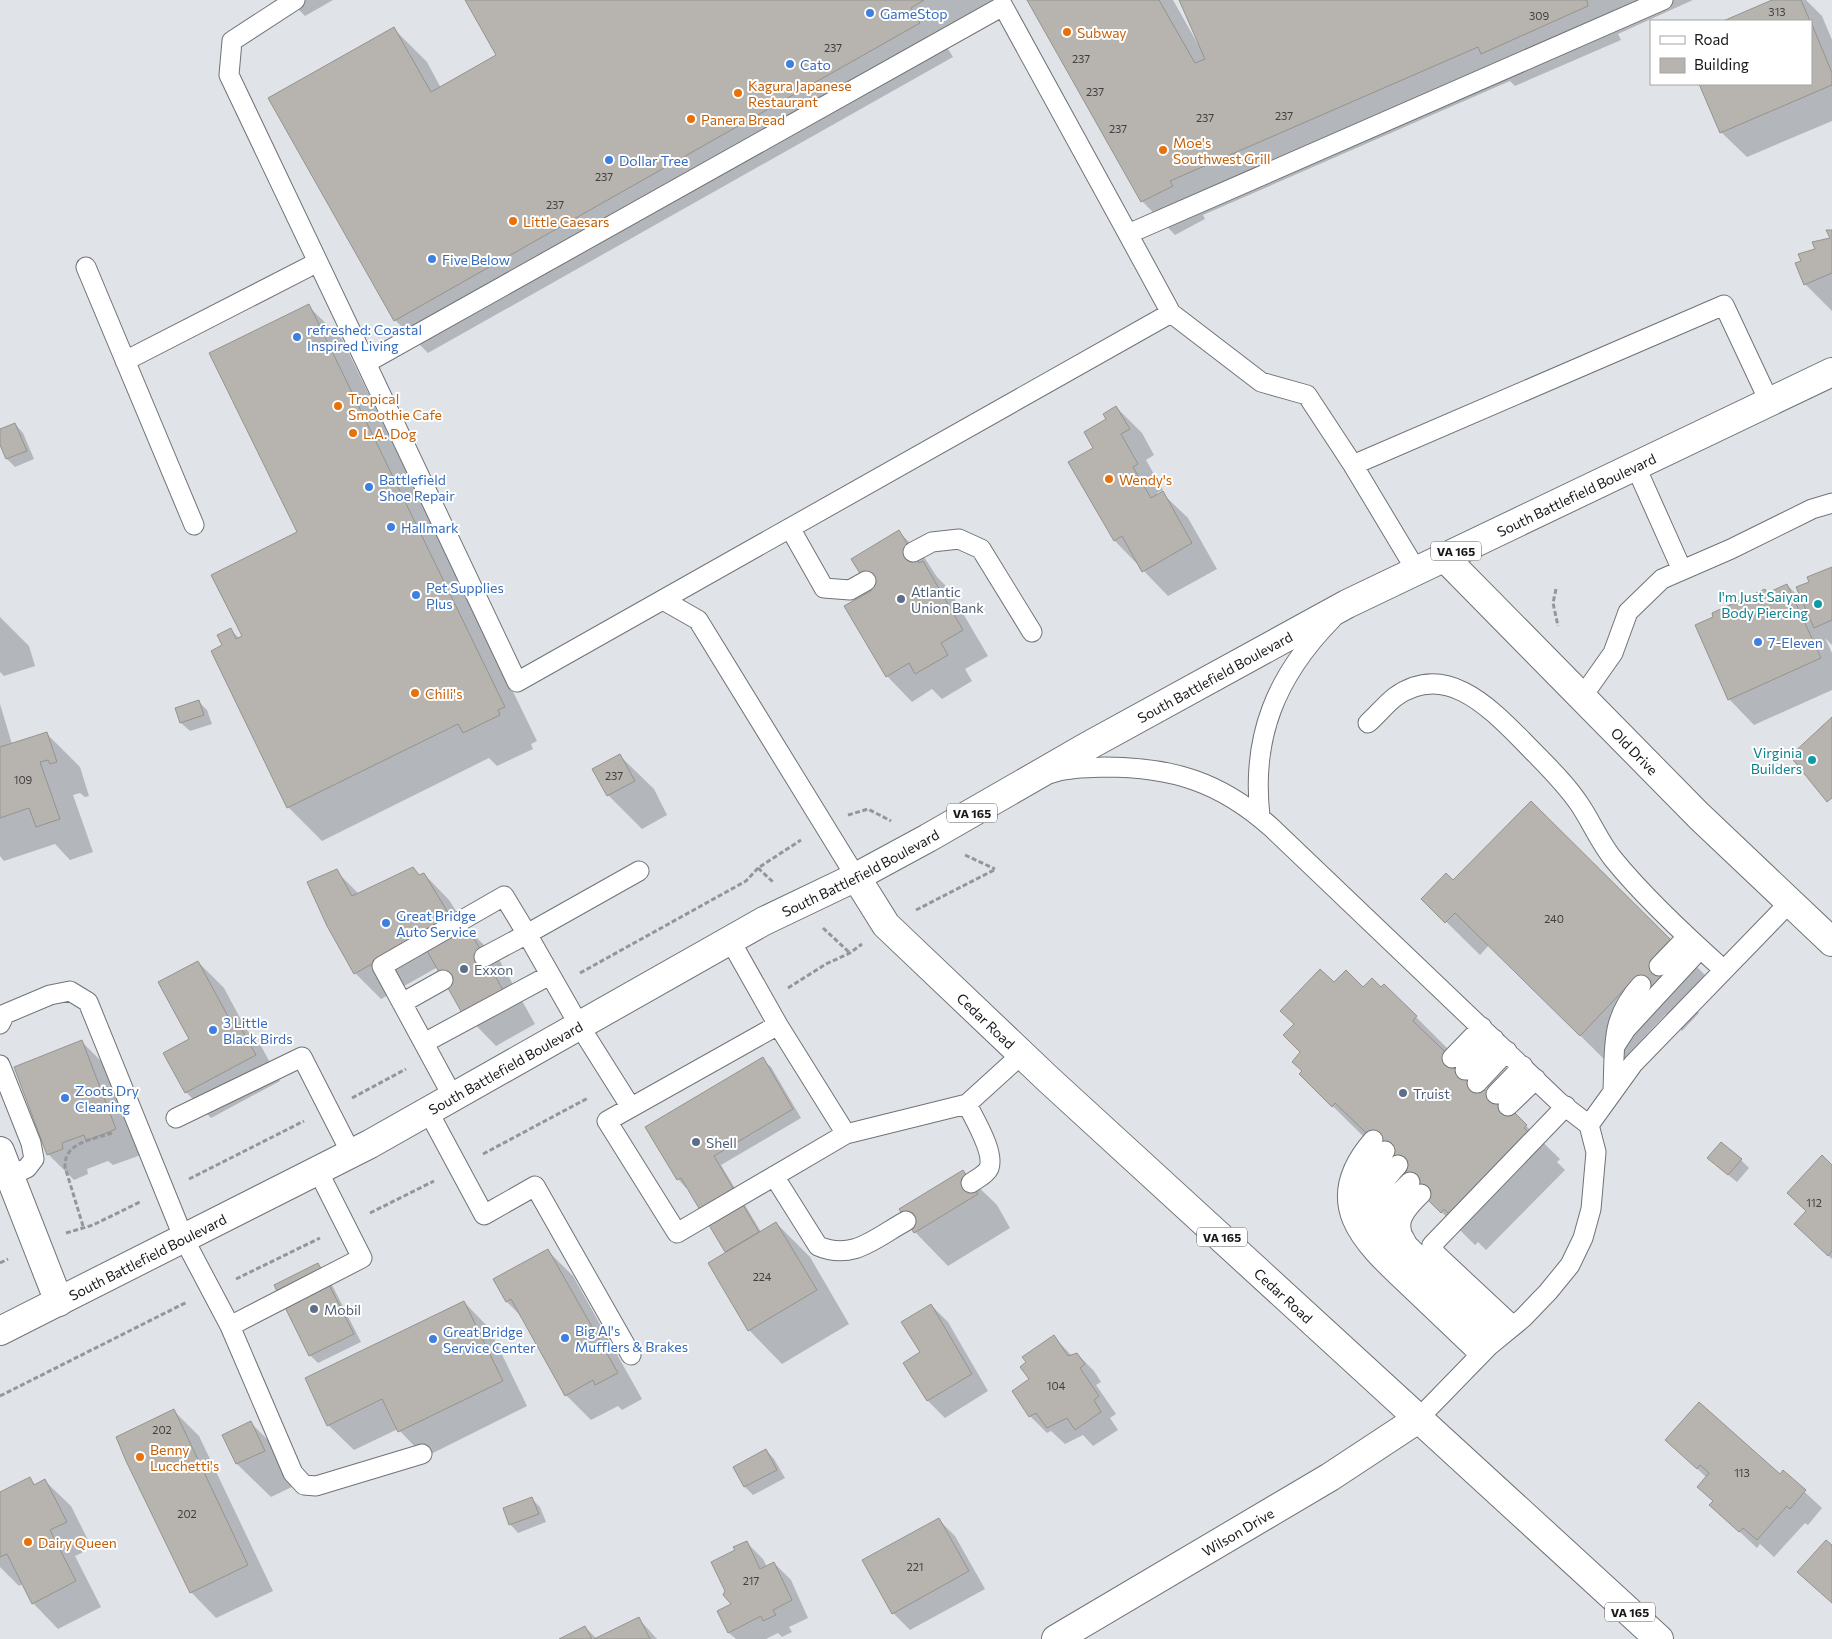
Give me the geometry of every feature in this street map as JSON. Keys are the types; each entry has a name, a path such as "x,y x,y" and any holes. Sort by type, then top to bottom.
{"main road":[{"name":"South Battlefield Boulevard","path":"0,1331 318,1171 764,921 856,877 1347,604 1832,372"},
{"name":"Old Drive","path":"1444,556 1699,816 1832,942"},
{"name":"Cedar Road","path":"856,877 886,925 1022,1054 1659,1639"},
{"path":"5,1163 59,1302"},
{"name":"Wilson Drive","path":"1056,1639 1305,1492 1418,1419"}],"lane":[{"path":"294,0 232,41 229,75 517,682 1171,313"},
{"path":"1128,234 1663,0"},
{"path":"366,363 1001,3 1171,313 1261,382 1307,395 1353,465 1416,570"},
{"path":"125,361 318,262"},
{"path":"86,267 194,525"},
{"path":"1353,465 1724,305 1769,401"},
{"path":"1635,465 1682,570"},
{"path":"1582,697 1613,653 1628,612 1662,579 1812,508 1832,503"},
{"path":"790,528 824,588 850,590 866,581"},
{"path":"913,552 932,542 959,538 981,549 1032,632"},
{"path":"663,600 698,620 856,877"},
{"path":"1260,816 1256,786 1259,754 1270,710 1298,660 1315,637 1347,604"},
{"path":"1368,724 1394,698 1416,688 1429,685 1453,687 1475,697 1506,724 1570,791 1613,860 1694,943 1724,970"},
{"path":"1024,782 1062,770 1128,767 1160,770 1184,775 1213,786 1260,816 1494,1039 1589,1125 1596,1152 1591,1209 1584,1238 1570,1265 1548,1292 1418,1419"},
{"path":"484,957 639,871"},
{"path":"453,1097 382,966 504,896 579,1025 630,1106"},
{"path":"1589,1125 1633,1064 1790,902"},
{"path":"730,940 778,1024 846,1134"},
{"path":"1659,966 1694,943"},
{"path":"1615,1046 1626,1029 1694,943"},
{"path":"402,1004 443,980"},
{"path":"427,1050 553,980"},
{"path":"1613,1090 1615,1046 1620,1016 1627,1000 1640,985"},
{"path":"0,1024 5,1014 50,995 70,991 88,1002 184,1238 230,1326 293,1473 304,1485 316,1486 422,1454"},
{"path":"778,1024 630,1106 607,1121 677,1233 846,1134 967,1104 1022,1054"},
{"path":"1494,1039 1465,1070 1494,1039"},
{"path":"176,1118 302,1057 351,1153"},
{"path":"0,1065 31,1143 34,1159 27,1168 5,1163"},
{"path":"1502,1100 1530,1072"},
{"path":"967,1104 989,1151 990,1166 986,1172 971,1183"},
{"path":"1496,1341 1436,1254 1432,1245 1566,1106"},
{"path":"428,1111 484,1215 535,1186 630,1355"},
{"path":"1379,1146 1368,1174 1364,1196 1372,1230 1386,1248 1496,1341 1373,1253 1357,1231 1349,1212 1347,1191 1355,1167 1379,1146"},
{"path":"1386,1248 1373,1221 1374,1205 1380,1186 1398,1164"},
{"path":"230,1326 362,1258 318,1171"},
{"path":"774,1176 818,1246 830,1251 842,1253 855,1250 906,1221"},
{"path":"1415,1188 1390,1203 1387,1214 1396,1235 1416,1254 1496,1341"}],"path":[{"path":"1556,589 1553,603 1559,630"},
{"path":"553,980 746,881 758,868"},
{"path":"765,1002 826,964 850,954 886,925 996,870"},
{"path":"0,1263 83,1226 93,1225 328,1110 427,1050"},
{"path":"0,1396 346,1226 459,1168 616,1083"},
{"path":"83,1226 65,1167 65,1158 70,1148 137,1123"}],"building":[{"path":"465,0 924,0 911,8 920,23 394,321 268,98 394,27 431,92 496,55"},
{"path":"1027,0 1159,0 1195,63 1205,59 1179,0 1587,0 1588,6 1481,54 1478,47 1170,181 1173,186 1141,202"},
{"path":"1772,0 1801,0 1810,20 1725,20"},
{"path":"1812,24 1832,73 1832,85 1720,133 1699,85 1812,85"},
{"path":"1826,230 1832,230 1832,273 1804,285 1795,263 1801,261 1798,254 1815,249 1812,242 1830,238"},
{"path":"309,304 505,707 498,710 500,715 463,733 458,724 287,808 211,651 222,645 217,635 231,628 236,639 242,636 211,575 297,532 209,353"},
{"name":"Wendy's","path":"1116,406 1130,429 1121,434 1138,464 1133,467 1151,498 1163,491 1192,543 1142,572 1122,536 1114,541 1068,462 1093,448 1084,432 1106,419 1103,414"},
{"path":"15,423 27,451 6,459 0,445 0,429"},
{"name":"Atlantic Union Bank","path":"899,530 919,563 923,561 963,630 941,643 948,655 915,674 909,663 886,677 844,606 871,591 851,559"},
{"name":"I'm Just Saiyan Body Piercing","path":"1832,567 1832,620 1814,628 1796,587 1809,582 1807,577"},
{"name":"7-Eleven","path":"1787,584 1821,658 1728,700 1695,625 1713,617 1712,613 1765,589 1767,593"},
{"path":"199,700 204,715 180,723 175,708"},
{"name":"Virginia Builders","path":"1832,717 1832,798 1827,802 1790,756"},
{"path":"47,732 57,762 50,764 48,760 40,762 60,819 36,827 29,808 0,818 0,747"},
{"path":"620,754 635,781 607,796 592,769"},
{"path":"1531,801 1672,941 1650,964 1667,978 1648,998 1632,981 1580,1036 1455,913 1445,923 1421,899 1446,873 1453,880"},
{"name":"Great Bridge Auto Service","path":"413,867 419,875 424,873 452,919 354,974 327,926 307,882 337,869 352,896"},
{"name":"Exxon","path":"467,926 503,990 462,1013 426,949"},
{"name":"3 Little Black Birds","path":"198,961 230,1020 235,1017 256,1055 185,1093 163,1053 189,1039 158,982"},
{"name":"Truist","path":"1320,969 1334,982 1346,970 1363,987 1372,978 1381,987 1384,984 1417,1016 1413,1021 1491,1096 1508,1106 1527,1125 1524,1128 1532,1136 1452,1217 1444,1209 1441,1213 1410,1182 1412,1177 1335,1103 1332,1107 1299,1074 1302,1071 1292,1062 1300,1052 1283,1035 1294,1024 1280,1011"},
{"name":"Zoots Dry Cleaning","path":"82,1040 116,1129 86,1141 84,1135 62,1143 63,1149 47,1155 14,1067"},
{"name":"Shell","path":"763,1057 793,1109 714,1156 759,1232 725,1252 681,1178 677,1180 645,1127"},
{"path":"1721,1142 1742,1159 1728,1175 1707,1158"},
{"path":"1822,1155 1832,1165 1832,1251 1828,1256 1794,1224 1806,1211 1787,1193"},
{"path":"963,1170 978,1194 914,1233 899,1209"},
{"path":"776,1222 817,1290 748,1331 708,1263"},
{"name":"Big Al's Mufflers & Brakes","path":"548,1249 618,1373 595,1385 593,1380 565,1396 511,1299 506,1302 493,1279"},
{"name":"Mobil","path":"318,1263 354,1334 309,1356 274,1285"},
{"name":"Great Bridge Service Center","path":"464,1301 503,1381 398,1432 382,1399 327,1426 305,1378"},
{"path":"931,1304 972,1374 927,1401 903,1363 920,1352 901,1322"},
{"path":"1054,1335 1068,1356 1077,1353 1085,1364 1080,1368 1099,1396 1094,1400 1101,1412 1075,1430 1067,1418 1047,1428 1036,1413 1029,1417 1012,1391 1029,1379 1020,1367 1026,1362 1022,1357"},
{"path":"1699,1402 1780,1474 1783,1470 1806,1490 1790,1509 1787,1506 1757,1540 1743,1528 1739,1532 1709,1505 1713,1501 1697,1487 1709,1473 1700,1465 1697,1469 1665,1440"},
{"path":"174,1409 248,1565 190,1593 116,1437"},
{"path":"251,1421 265,1451 236,1464 222,1435"},
{"path":"766,1449 777,1470 744,1487 733,1467"},
{"name":"Dairy Queen","path":"30,1477 34,1485 45,1479 67,1522 50,1530 76,1581 32,1604 7,1554 0,1557 0,1492"},
{"path":"532,1497 539,1514 509,1525 503,1508"},
{"path":"939,1518 969,1571 892,1614 862,1560"},
{"path":"1826,1540 1832,1545 1832,1603 1797,1572"},
{"path":"747,1541 760,1569 774,1562 792,1600 773,1610 776,1615 763,1621 761,1616 728,1633 717,1611 731,1604 723,1595 725,1591 711,1562 735,1550 733,1547"},
{"path":"639,1617 650,1639 594,1639"},
{"path":"585,1626 592,1639 559,1639"}],"place":[{"name":"GameStop","path":"870,13"},
{"name":"Subway","path":"1067,32"},
{"name":"Cato","path":"790,64"},
{"name":"Kagura Japanese Restaurant","path":"738,93"},
{"name":"Panera Bread","path":"691,119"},
{"name":"Moe's Southwest Grill","path":"1163,150"},
{"name":"Dollar Tree","path":"609,160"},
{"name":"Little Caesars","path":"513,221"},
{"name":"Five Below","path":"432,259"},
{"name":"refreshed: Coastal Inspired Living","path":"297,337"},
{"name":"Tropical Smoothie Cafe","path":"338,406"},
{"name":"L.A. Dog","path":"353,433"},
{"name":"Wendy's","path":"1109,479"},
{"name":"Battlefield Shoe Repair","path":"369,487"},
{"name":"Hallmark","path":"391,527"},
{"name":"Pet Supplies Plus","path":"416,595"},
{"name":"Atlantic Union Bank","path":"901,599"},
{"name":"I'm Just Saiyan Body Piercing","path":"1818,604"},
{"name":"7-Eleven","path":"1758,642"},
{"name":"Chili's","path":"415,693"},
{"name":"Virginia Builders","path":"1812,760"},
{"name":"Great Bridge Auto Service","path":"386,923"},
{"name":"Exxon","path":"464,969"},
{"name":"3 Little Black Birds","path":"213,1030"},
{"name":"Truist","path":"1403,1093"},
{"name":"Zoots Dry Cleaning","path":"65,1098"},
{"name":"Shell","path":"696,1142"},
{"name":"Mobil","path":"314,1309"},
{"name":"Big Al's Mufflers & Brakes","path":"565,1338"},
{"name":"Great Bridge Service Center","path":"433,1339"},
{"name":"Benny Lucchetti's","path":"140,1457"},
{"name":"Dairy Queen","path":"28,1542"}]}
